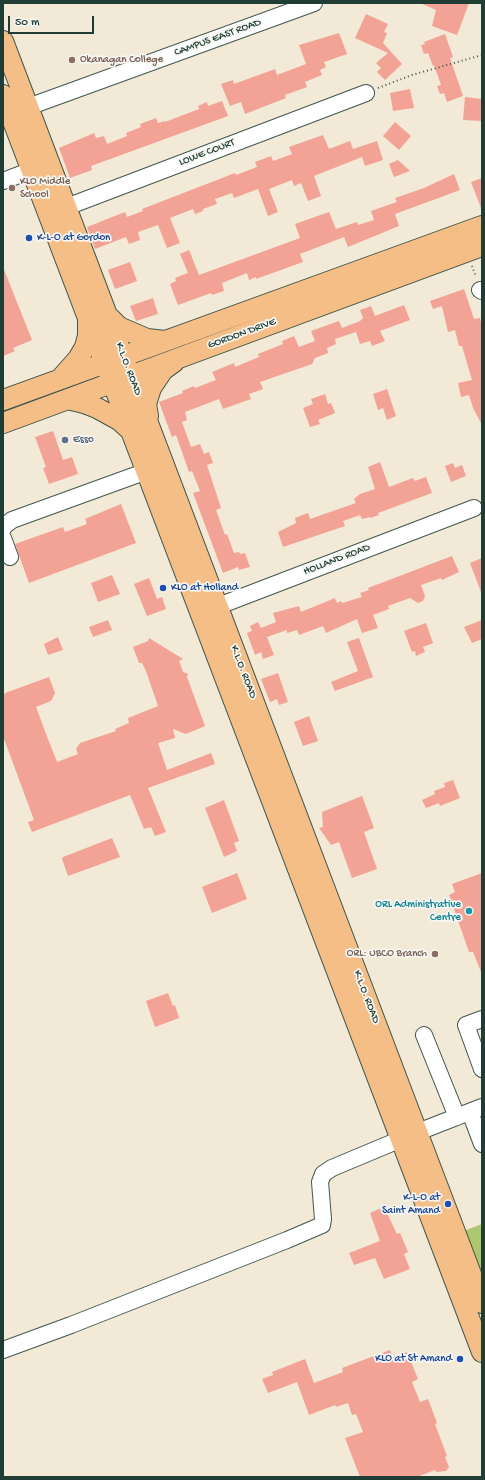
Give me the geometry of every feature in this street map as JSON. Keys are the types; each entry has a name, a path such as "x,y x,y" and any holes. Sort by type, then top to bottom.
{"main road":[{"name":"K.L.O. ROAD","path":"3,41 32,170 57,210"},
{"name":"K.L.O. ROAD","path":"3,95 19,110 98,316 409,1136 482,1352"},
{"name":"GORDON DRIVE","path":"3,400 482,226"},
{"name":"GORDON DRIVE","path":"3,423 482,246"},
{"path":"60,379 78,359 85,347 88,336 98,316 119,327 147,338 165,340"},
{"path":"68,399 84,403 119,420 140,428 149,392 156,379 163,370 180,357"},
{"name":"K.L.O. ROAD","path":"140,428 147,472 209,609"},
{"name":"K.L.O. ROAD","path":"409,1136 482,1303"}],"street":[{"name":"CAMPUS EAST ROAD","path":"19,110 314,3"},
{"name":"LOWE COURT","path":"57,210 366,93"},
{"path":"3,181 32,170"},
{"path":"3,529 4,526 12,520 147,472"},
{"name":"HOLLAND ROAD","path":"209,609 474,508"},
{"path":"3,538 10,557"},
{"path":"482,1019 466,1025 482,1069"},
{"path":"424,1035 470,1112 482,1144"},
{"path":"3,1350 86,1320 322,1225 323,1219 320,1182 323,1174 332,1168 470,1112"}],"path":[{"path":"366,93 412,75 482,55"}],"green space":[{"path":"482,1224 482,1277 464,1231"}],"building":[{"path":"420,3 469,3 457,35 432,26 436,10"},
{"path":"366,14 388,24 384,32 387,33 383,43 402,64 385,80 377,72 381,68 376,63 388,53 355,38"},
{"path":"339,33 347,54 324,62 326,67 320,70 322,75 305,82 307,87 285,95 286,98 245,114 241,102 230,106 221,84 233,80 234,84 275,69 277,75 306,64 299,45"},
{"path":"445,34 453,57 450,58 463,96 447,102 444,93 440,94 437,86 441,85 434,65 433,66 428,53 424,54 421,45 425,44 424,42"},
{"path":"410,89 414,108 393,111 390,93"},
{"path":"465,97 482,99 482,121 463,120"},
{"path":"222,101 228,116 91,166 92,170 70,178 59,148 94,133 96,138 104,136 107,144 127,136 126,133 141,127 140,124 156,118 158,123 165,122 199,109 198,106 207,102 208,106"},
{"path":"395,122 411,136 399,150 383,136"},
{"path":"323,135 329,149 350,141 353,149 377,141 383,160 365,166 362,157 314,176 321,196 308,201 301,183 294,186 292,180 269,189 278,212 268,216 258,189 234,198 232,193 215,199 217,204 203,209 203,211 195,214 193,209 170,218 180,243 167,248 158,225 138,232 140,240 129,244 126,237 95,249 87,227 125,212 127,217 143,211 142,209 235,173 236,175 257,167 255,162 271,156 273,161 292,154 289,147"},
{"path":"398,160 410,171 394,177 389,164"},
{"path":"454,174 460,190 395,214 399,226 348,247 344,237 300,254 303,262 256,279 256,277 249,280 247,273 222,283 224,291 212,295 211,293 178,305 170,284 176,281 175,278 188,273 180,254 189,250 199,275 300,238 295,224 329,212 336,229 357,222 358,225 374,220 371,211 397,202 395,198 424,188"},
{"path":"482,178 482,208 481,208 471,182"},
{"path":"130,262 137,281 115,289 108,270"},
{"path":"3,267 32,340 13,348 15,351 3,356"},
{"path":"464,289 474,319 480,318 482,327 482,425 473,408 469,395 461,397 458,383 472,380 462,346 459,346 455,330 448,332 442,306 433,309 430,301"},
{"path":"153,298 158,314 136,321 130,306"},
{"path":"404,305 410,320 380,331 385,341 372,346 370,341 360,344 356,332 335,339 336,344 327,348 328,353 315,358 312,364 260,382 263,389 249,394 251,399 223,409 219,399 185,412 187,420 182,422 191,447 200,444 204,454 209,452 213,463 207,465 221,508 216,510 225,535 227,534 234,553 245,553 250,567 239,570 238,567 223,573 193,493 200,491 192,471 189,472 176,435 172,437 159,402 183,393 182,391 194,386 195,388 216,380 212,372 234,363 235,367 259,357 258,354 283,344 282,341 294,336 299,347 315,341 311,331 339,321 342,328 360,321 363,318 360,310 371,306 375,316"},
{"path":"387,389 396,416 387,420 383,408 378,410 373,394"},
{"path":"325,394 328,404 331,403 335,413 318,420 320,424 310,427 303,408 313,404 311,399"},
{"path":"53,431 63,460 72,457 78,474 49,484 43,468 46,467 35,437"},
{"path":"380,462 389,487 413,478 415,481 426,477 432,493 378,513 379,515 370,518 362,519 360,515 343,521 345,526 283,547 278,532 296,523 295,518 308,513 310,519 356,503 354,499 360,494 375,489 368,467"},
{"path":"453,463 455,468 462,465 466,476 451,482 445,466"},
{"path":"121,504 136,543 29,583 15,544 63,527 65,532 87,524 85,519"},
{"path":"452,556 459,572 442,580 441,578 421,585 425,596 423,601 418,603 410,598 388,606 389,609 373,615 378,628 362,633 357,619 326,633 323,626 299,635 297,630 287,633 287,630 267,637 274,655 263,659 261,652 255,655 247,633 252,631 250,626 258,622 261,628 276,622 273,613 299,606 301,612 335,598 337,603 341,601 342,603 362,597 360,593 369,590 368,588"},
{"path":"482,558 482,592 481,592 470,563"},
{"path":"112,575 120,594 98,602 91,583"},
{"path":"149,578 157,599 162,597 166,609 147,616 134,584"},
{"path":"108,620 112,630 93,637 89,627"},
{"path":"482,620 482,639 472,643 464,627"},
{"path":"426,623 433,643 423,647 425,652 416,656 415,651 412,652 404,631"},
{"path":"58,637 63,650 48,655 44,644"},
{"path":"149,638 183,659 179,661 183,672 188,674 187,677 205,726 186,734 173,729 175,738 158,743 167,770 211,753 215,764 148,788 166,832 155,836 151,827 144,829 130,795 32,832 28,822 34,820 3,736 3,697 5,693 49,677 55,693 51,701 36,707 48,739 57,762 78,754 76,749 80,743 116,731 115,729 129,723 128,718 158,706 146,671 142,663 139,663 133,647 148,641"},
{"path":"359,638 373,677 335,691 331,682 358,671 347,642"},
{"path":"278,673 288,702 279,705 277,699 270,702 261,679"},
{"path":"309,716 318,741 303,746 294,722"},
{"path":"453,780 460,798 440,806 439,803 426,808 422,800 435,794 434,791 445,787 444,783"},
{"path":"362,796 374,828 364,832 377,869 352,878 339,842 331,845 319,828 323,827 322,812"},
{"path":"224,800 239,841 234,843 237,851 224,857 205,808"},
{"path":"112,838 120,857 68,876 62,859 63,857"},
{"path":"237,873 247,899 212,913 202,887"},
{"name":"ORL Administrative Centre","path":"482,873 481,972 473,952 469,952 449,895 455,892 452,884"},
{"path":"168,993 173,1006 175,1005 179,1018 155,1027 146,1001"},
{"path":"384,1207 397,1234 400,1233 408,1252 404,1254 410,1269 384,1279 375,1258 354,1265 349,1253 380,1241 370,1213"},
{"path":"390,1350 393,1357 407,1352 418,1379 412,1382 420,1402 428,1399 437,1423 435,1424 447,1456 445,1457 449,1467 446,1471 436,1472 435,1470 417,1477 360,1477 345,1438 363,1432 356,1414 352,1415 348,1403 336,1407 335,1405 309,1415 297,1382 268,1393 262,1379 273,1375 272,1372 305,1359 314,1383 343,1372 342,1368"}],"place":[{"name":"Okanagan College","path":"72,60"},
{"name":"KLO Middle School","path":"12,188"},
{"name":"K-L-O at Gordon","path":"29,238"},
{"name":"Esso","path":"65,440"},
{"name":"KLO at Holland","path":"163,588"},
{"name":"ORL Administrative Centre","path":"469,911"},
{"name":"ORL: UBCO Branch","path":"435,954"},
{"name":"K-L-O at Saint Amand","path":"448,1204"},
{"name":"KLO at St Amand","path":"460,1359"}]}
